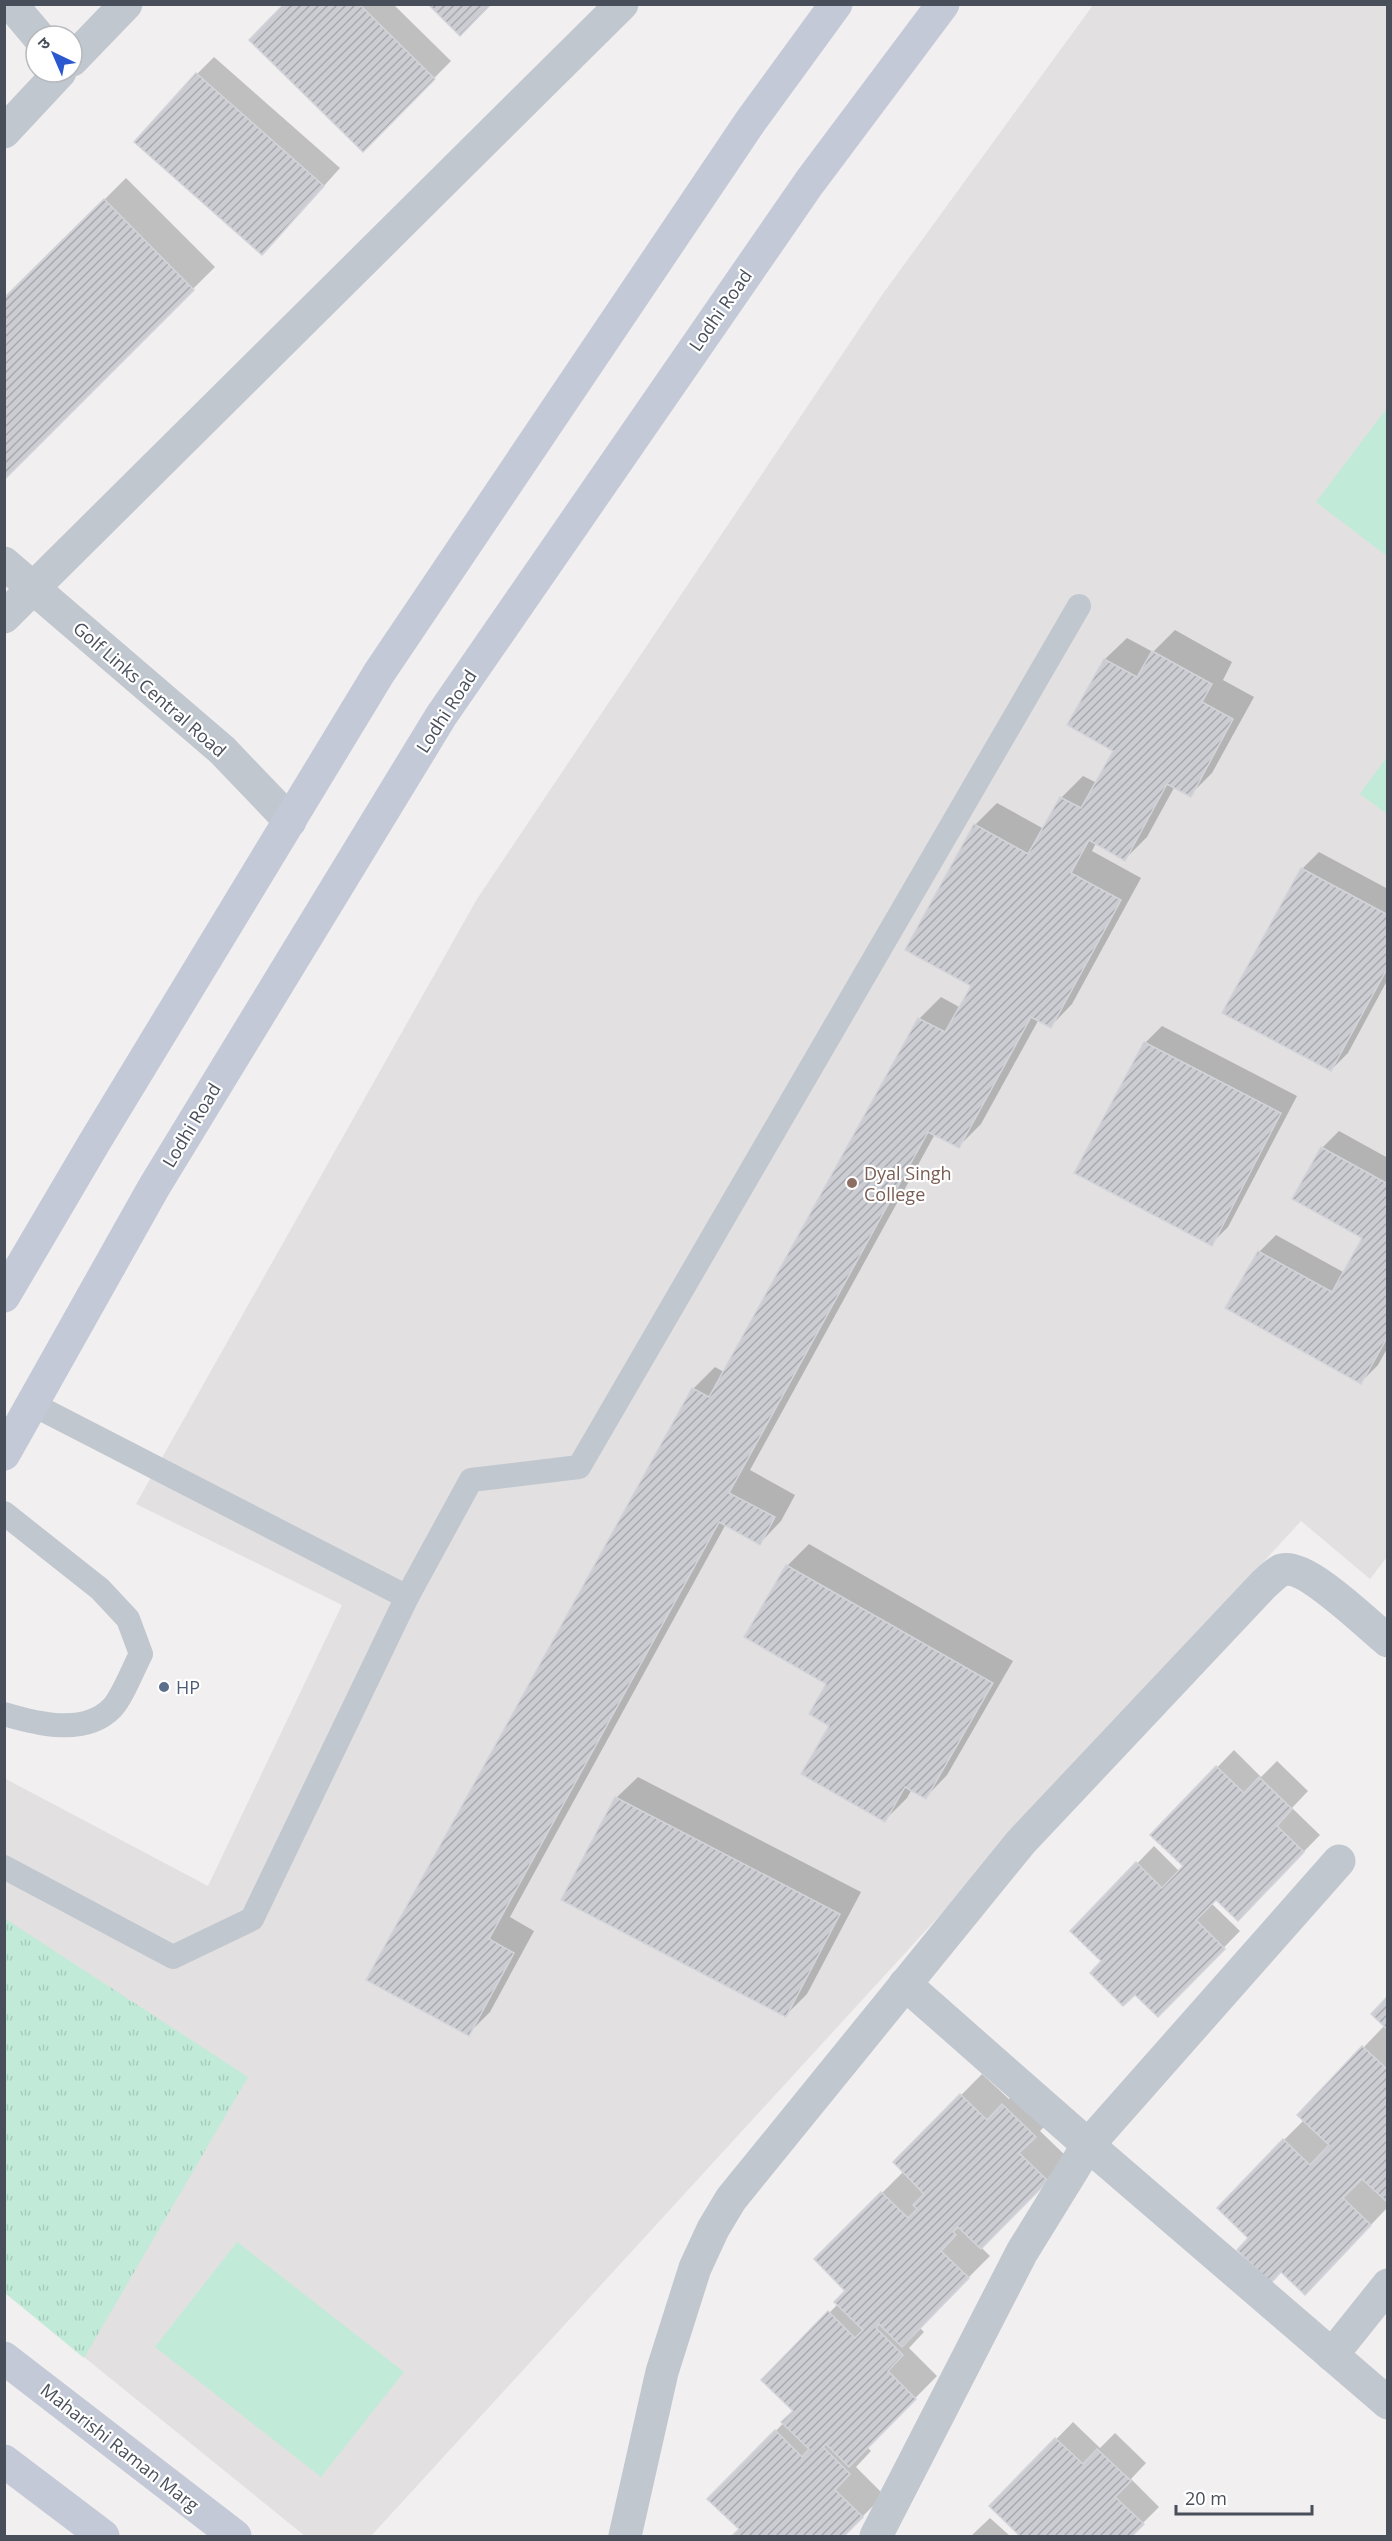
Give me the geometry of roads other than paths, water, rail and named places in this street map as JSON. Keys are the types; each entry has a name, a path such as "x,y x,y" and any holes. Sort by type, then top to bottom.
{"main road":[{"path":"4,1296 94,1143 386,663 750,122 836,4"},
{"name":"Lodhi Road","path":"4,1454 154,1187 441,716 808,183 943,4"},
{"name":"Maharishi Raman Marg","path":"4,2358 236,2536"},
{"path":"4,2461 103,2536"}],"street":[{"path":"11,4 28,24"},
{"path":"84,48 126,4"},
{"path":"4,617 622,4"},
{"path":"4,132 49,84"},
{"name":"Golf Links Central Road","path":"4,563 222,750 290,821"},
{"path":"625,2536 662,2372 695,2268 713,2229 739,2189 1021,1842 1264,1584 1281,1570 1295,1570 1311,1577 1388,1641"},
{"path":"876,2536 1022,2252 1088,2145 1338,1861"},
{"path":"905,1984 1388,2403"},
{"path":"1332,2355 1388,2285"}],"lane":[{"path":"4,1867 173,1957 252,1919 407,1597 471,1480 579,1467 1079,606"},
{"path":"32,1404 407,1597"},
{"path":"4,1513 100,1589 128,1619 141,1654 112,1708 88,1723 39,1725 4,1714"}],"place":[{"name":"Dyal Singh College","path":"852,1183"},
{"name":"HP","path":"164,1687"}]}
